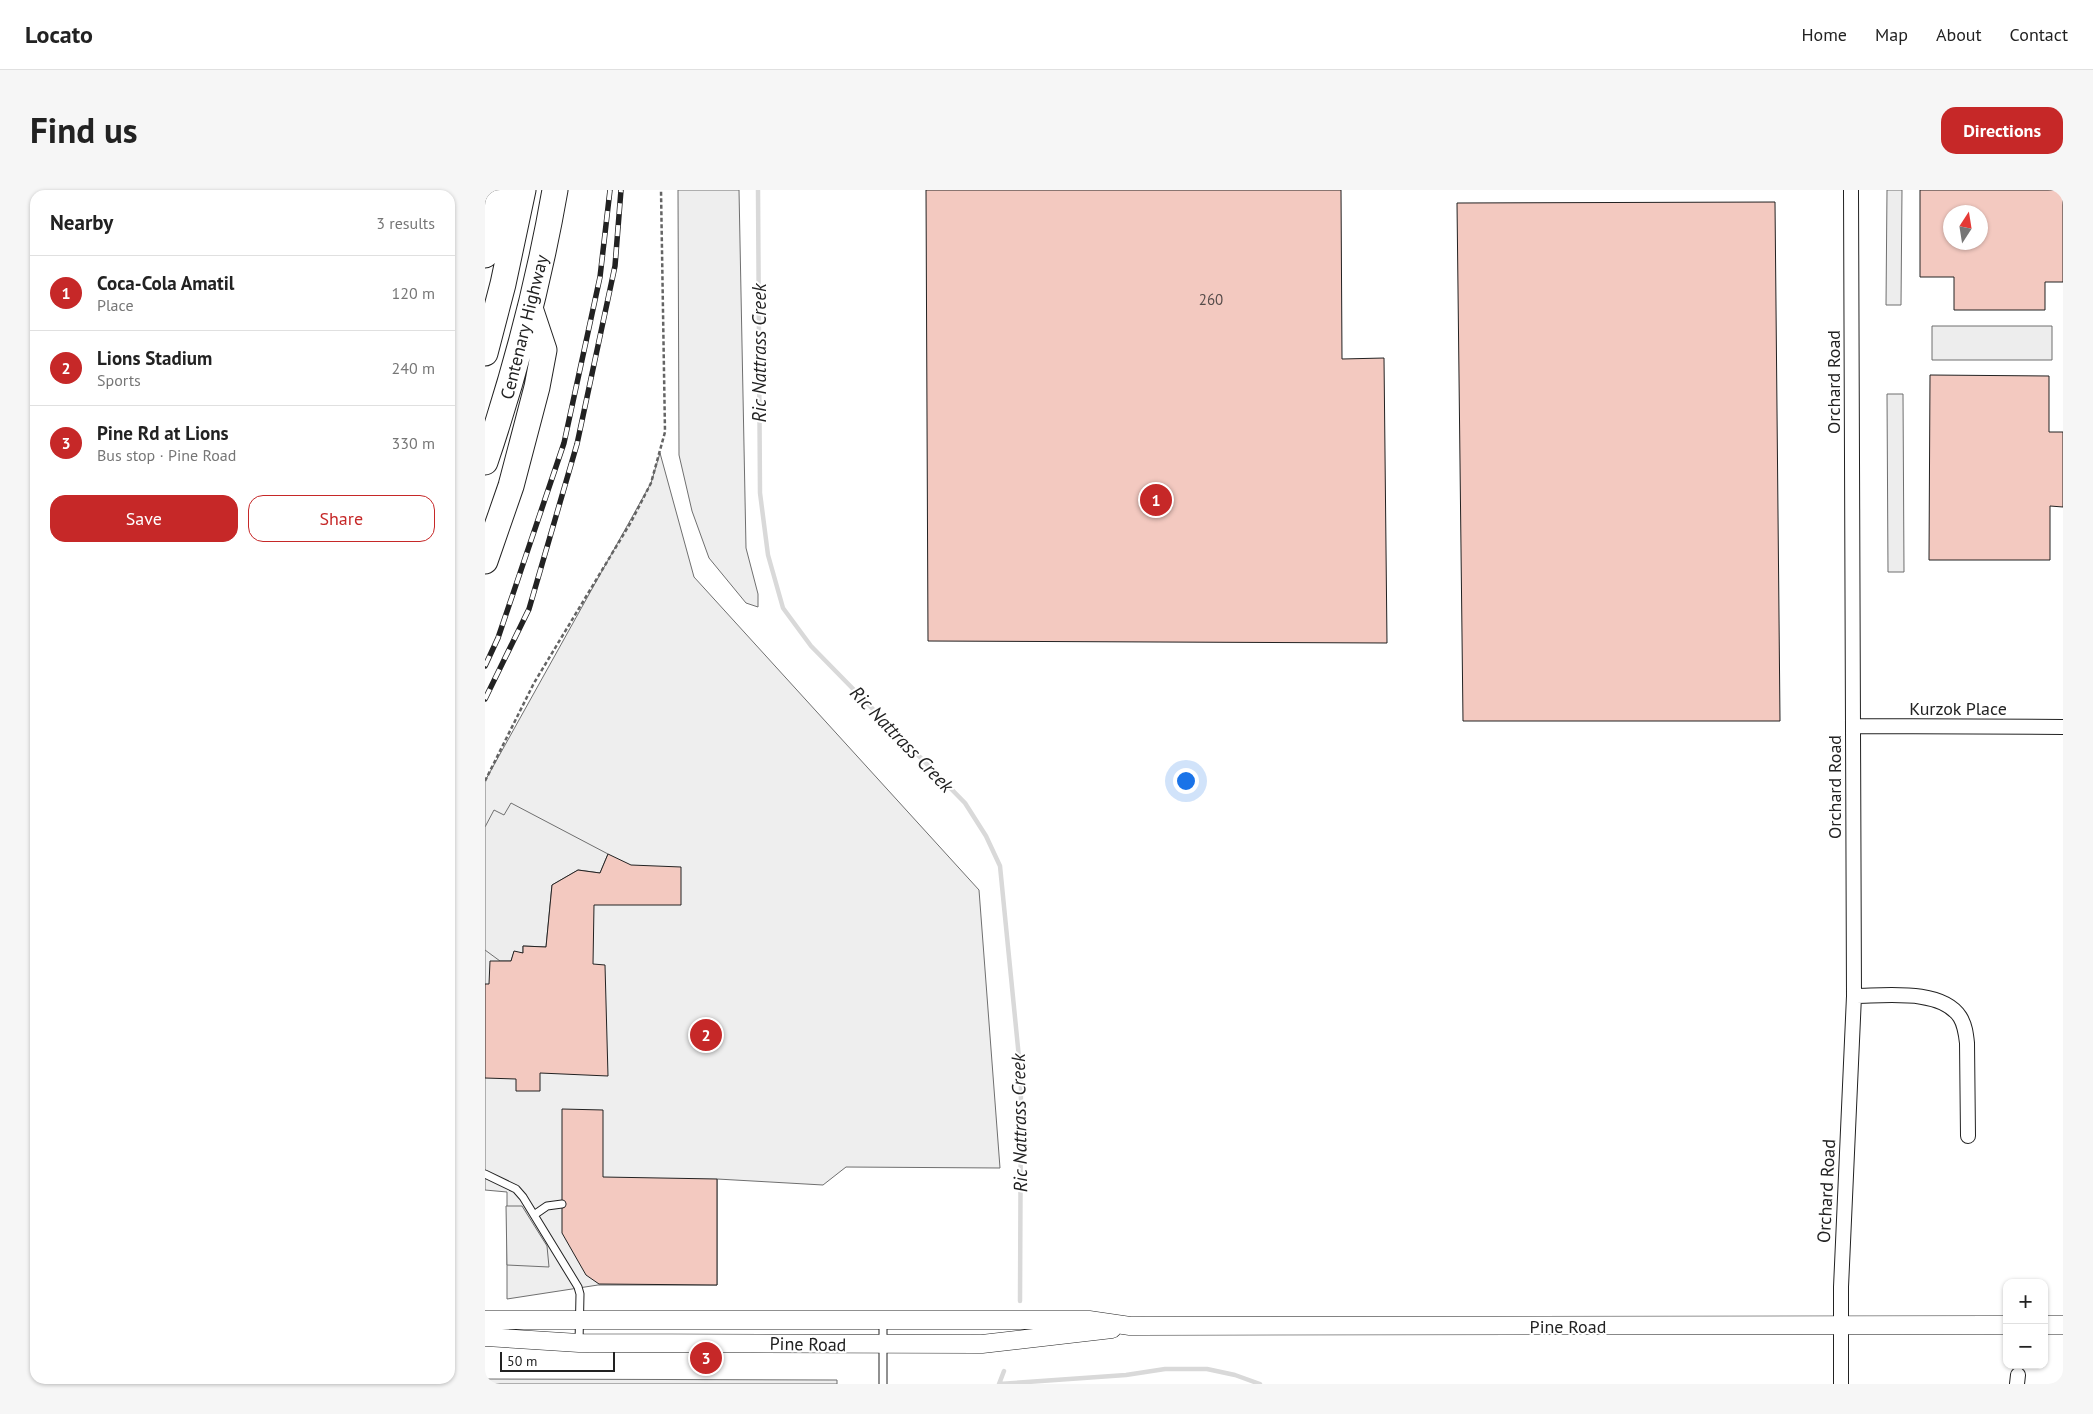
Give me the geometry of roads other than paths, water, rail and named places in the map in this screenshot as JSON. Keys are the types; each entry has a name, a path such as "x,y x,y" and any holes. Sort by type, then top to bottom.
{"highway":[{"path":"485,255 499,190"},
{"name":"Centenary Highway","path":"485,353 503,284 523,190"},
{"name":"Centenary Highway","path":"485,462 514,370 530,308 555,190"},
{"path":"485,561 511,486 537,387 544,350 530,308"}],"street":[{"name":"Orchard Road","path":"1841,1384 1840,1326 1854,996 1851,190"},
{"name":"Kurzok Place","path":"1853,726 2063,727"},
{"path":"1854,996 1914,996 1935,1000 1950,1006 1960,1017 1965,1028 1967,1044 1968,1136"},
{"name":"Pine Road","path":"485,1320 1089,1320 1130,1326 2003,1325"},
{"path":"2048,1325 2063,1325"},
{"name":"Pine Road","path":"485,1337 579,1343 982,1344 1130,1326"}],"lane":[{"path":"485,1174 516,1189 578,1287 580,1294 579,1343"},
{"path":"534,1215 547,1206 562,1204"},
{"path":"883,1320 883,1384"}],"waterway":[{"name":"Ric Nattrass Creek","path":"758,190 760,493 768,555 783,608 811,646 965,803 986,836 1000,866 1021,1078 1020,1301"},
{"path":"999,1384 1126,1375 1165,1369 1207,1369 1235,1375 1260,1384"},
{"name":"Ric Nattrass Creek","path":"999,1384 1004,1371"}],"railway":[{"path":"485,666 498,638 564,443 600,277 610,190"},
{"path":"485,699 529,609 577,444 615,266 621,190"}],"place":[{"name":"Coca-Cola Amatil","path":"1156,500"},
{"name":"Lions Stadium","path":"706,1035"},
{"name":"Pine Rd at Lions","path":"706,1358"}]}
